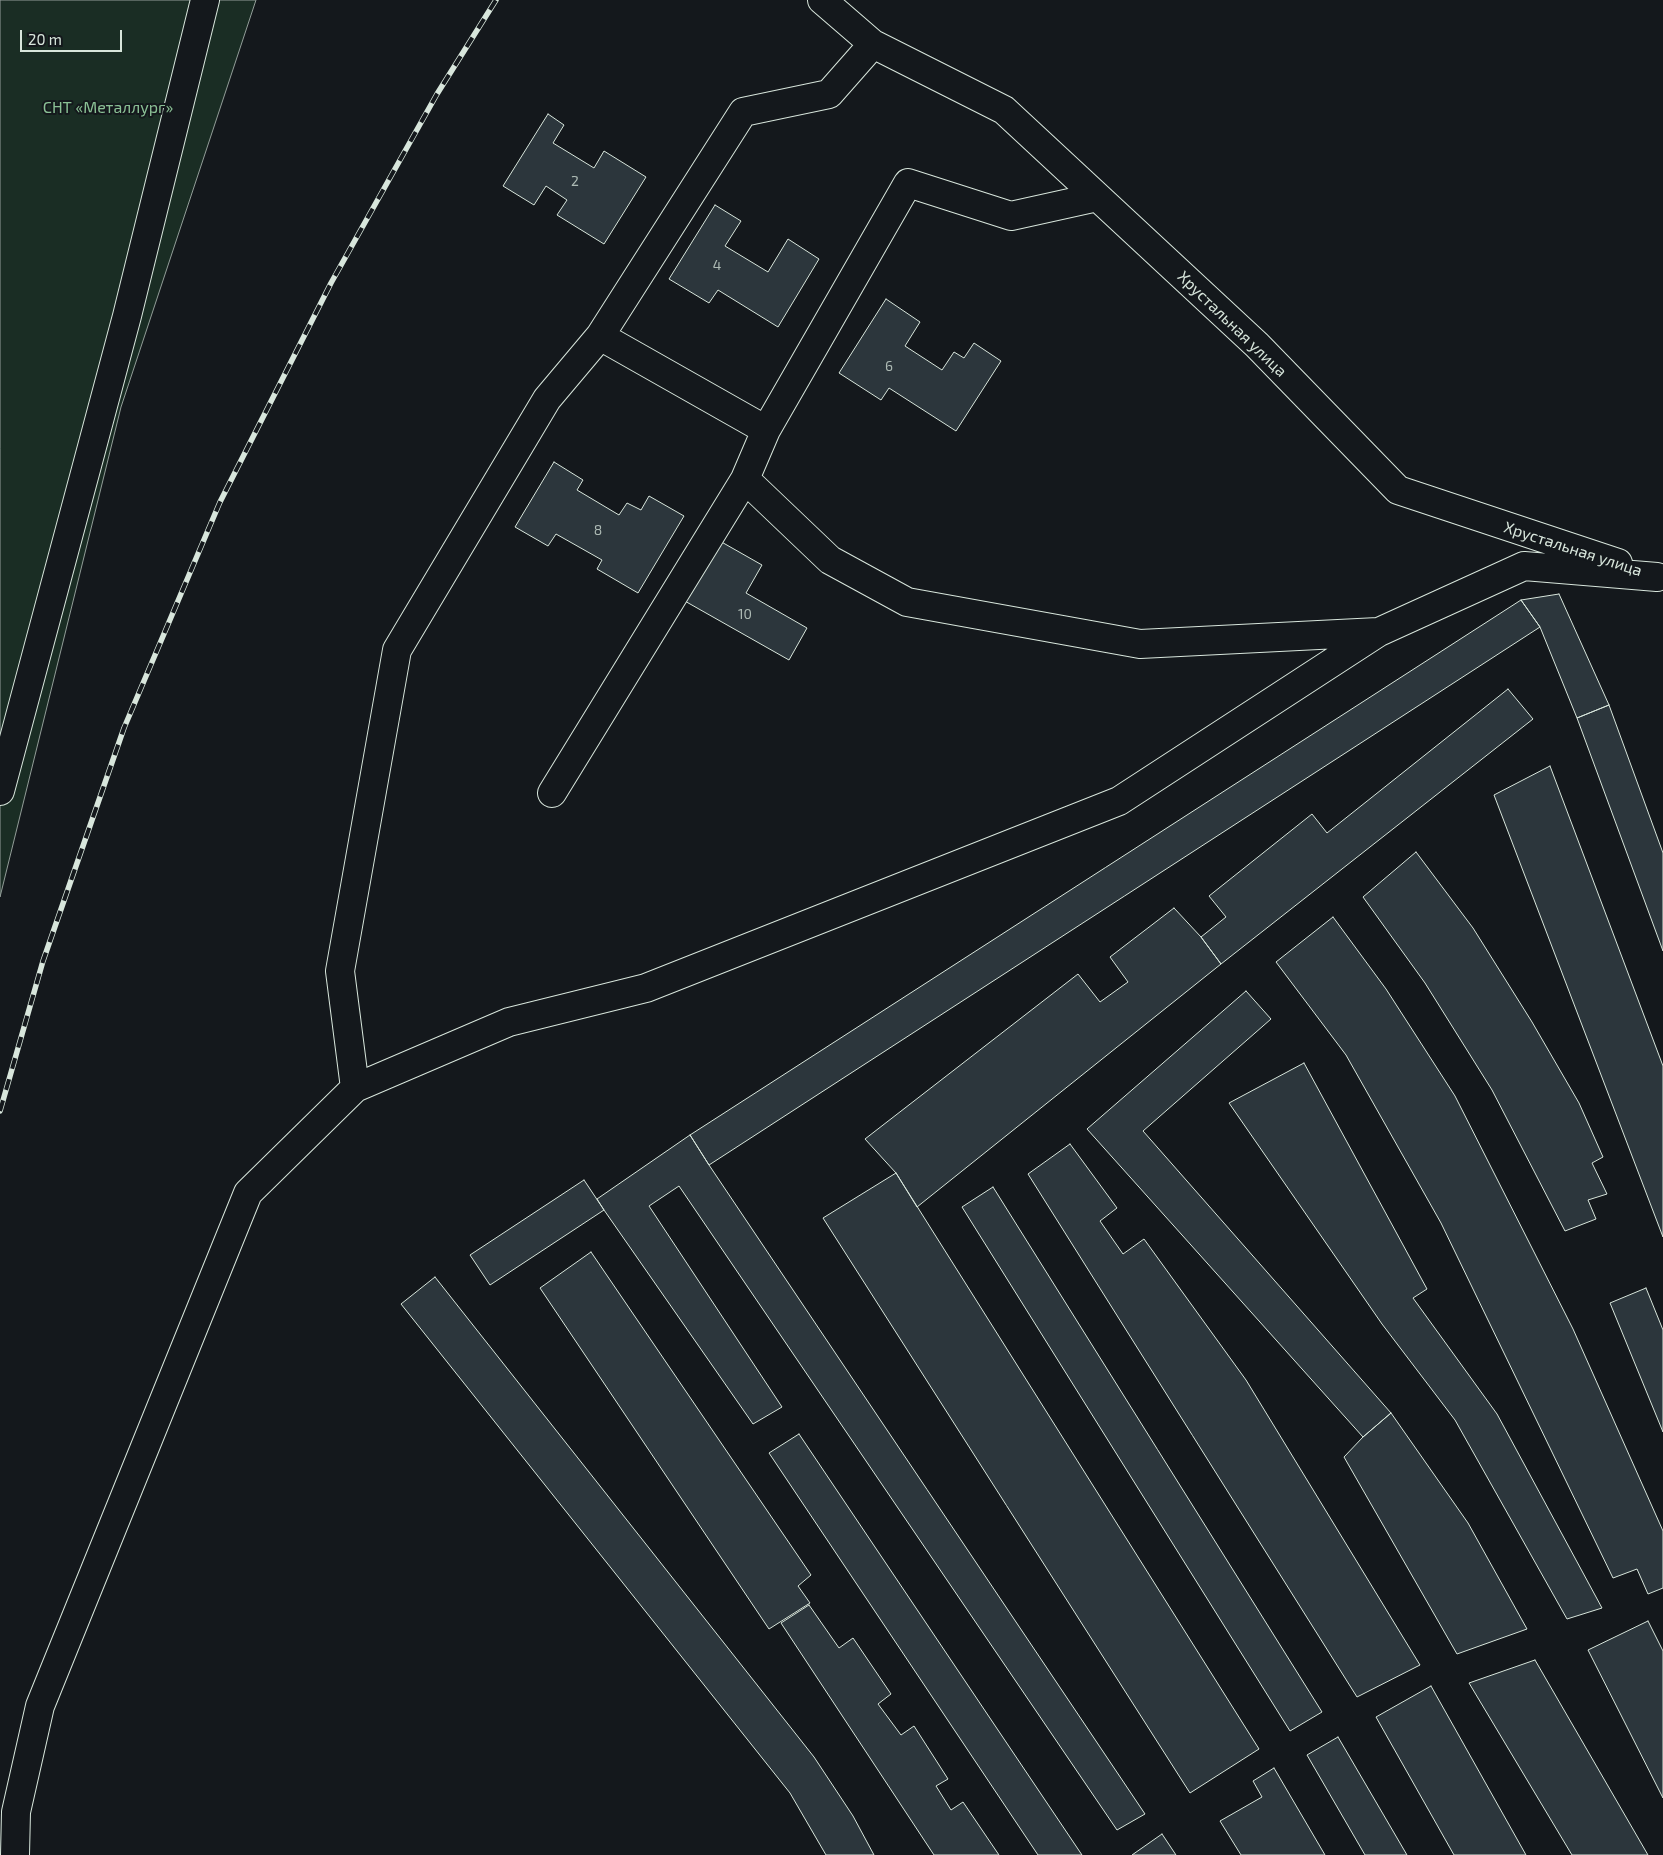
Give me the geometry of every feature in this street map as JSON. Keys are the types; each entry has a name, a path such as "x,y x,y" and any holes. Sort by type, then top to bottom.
{"street":[{"path":"0,791 127,316 205,0"},
{"name":"Хрустальная улица","path":"822,0 873,44 1004,110 1257,345 1398,490 1661,580"},
{"path":"355,1088 340,971 397,650 547,399 600,336 743,112 829,94 873,44"},
{"path":"552,793 745,478 766,430 908,182 1012,216 1097,198"},
{"path":"600,336 766,430"},
{"path":"745,478 830,560 907,602 1140,644 1379,632"},
{"path":"16,1855 16,1812 40,1706 248,1193 355,1088 509,1022 646,988 1119,801 1379,632 1524,566 1661,580"}],"green space":[{"name":"СНТ «Металлург»","path":"0,0 256,0 121,407 0,897"}],"building":[{"path":"548,114 564,125 553,143 594,168 604,151 646,177 604,244 557,215 567,200 546,186 534,205 503,186"},
{"path":"715,205 741,221 725,246 768,272 788,239 819,259 778,327 718,290 709,303 669,279"},
{"path":"886,299 920,322 905,346 942,370 954,352 964,358 974,343 1001,361 956,431 889,388 881,400 839,373"},
{"path":"554,462 583,480 577,490 619,515 627,503 641,510 649,496 684,516 638,593 597,569 602,560 556,534 548,546 515,527"},
{"path":"718,540 762,565 746,593 807,628 789,660 683,600"},
{"path":"1559,594 1609,705 1577,718 1540,627 1521,600"},
{"path":"1521,600 1540,627 709,1165 690,1135"},
{"path":"1508,689 1533,719 1221,964 1201,937 1226,917 1209,896 1312,814 1327,833"},
{"path":"1609,705 1663,853 1663,951 1577,718"},
{"path":"1550,766 1663,1066 1663,1237 1494,795"},
{"path":"1416,852 1473,928 1532,1022 1579,1103 1603,1157 1592,1163 1607,1194 1588,1200 1596,1219 1565,1231 1492,1090 1425,983 1363,897"},
{"path":"1174,908 1201,937 1221,964 917,1207 896,1173 865,1139 1078,974 1100,1002 1128,982 1110,957"},
{"path":"1333,917 1386,989 1455,1096 1573,1329 1663,1531 1663,1588 1648,1594 1637,1569 1613,1578 1441,1223 1346,1055 1276,962"},
{"path":"1246,991 1271,1019 1143,1131 1391,1413 1363,1437 1087,1129"},
{"path":"1304,1063 1427,1289 1413,1298 1497,1414 1602,1608 1567,1619 1455,1420 1382,1324 1229,1103"},
{"path":"690,1135 1145,1814 1117,1830 679,1186 649,1206 782,1407 753,1424 604,1210 597,1199"},
{"path":"1070,1144 1117,1208 1100,1221 1123,1254 1144,1239 1246,1380 1420,1665 1357,1697 1028,1174"},
{"path":"896,1173 1259,1749 1190,1793 823,1218"},
{"path":"584,1180 604,1210 490,1285 470,1255"},
{"path":"993,1187 1322,1712 1290,1731 962,1207"},
{"path":"591,1252 811,1575 798,1586 810,1603 769,1629 540,1288"},
{"path":"435,1277 814,1757 853,1816 874,1855 826,1855 790,1793 401,1304"},
{"path":"1646,1288 1663,1330 1663,1432 1610,1303"},
{"path":"1391,1413 1468,1523 1527,1629 1457,1654 1344,1457 1363,1437"},
{"path":"799,1434 1082,1855 1038,1855 769,1453"},
{"path":"809,1605 839,1648 853,1638 891,1694 878,1704 901,1735 914,1726 948,1779 936,1786 951,1810 963,1802 999,1855 934,1855 781,1623"},
{"path":"1648,1621 1663,1651 1663,1798 1588,1650"},
{"path":"1535,1660 1648,1855 1572,1855 1469,1683"},
{"path":"1431,1686 1526,1855 1454,1855 1376,1717"},
{"path":"1338,1737 1407,1855 1365,1855 1307,1755"},
{"path":"1274,1768 1325,1855 1241,1855 1220,1821 1262,1797 1253,1781"},
{"path":"1162,1834 1176,1855 1132,1855"}],"railway":[{"path":"0,1111 43,961 124,728 220,502 331,283 437,94 496,0"}]}
